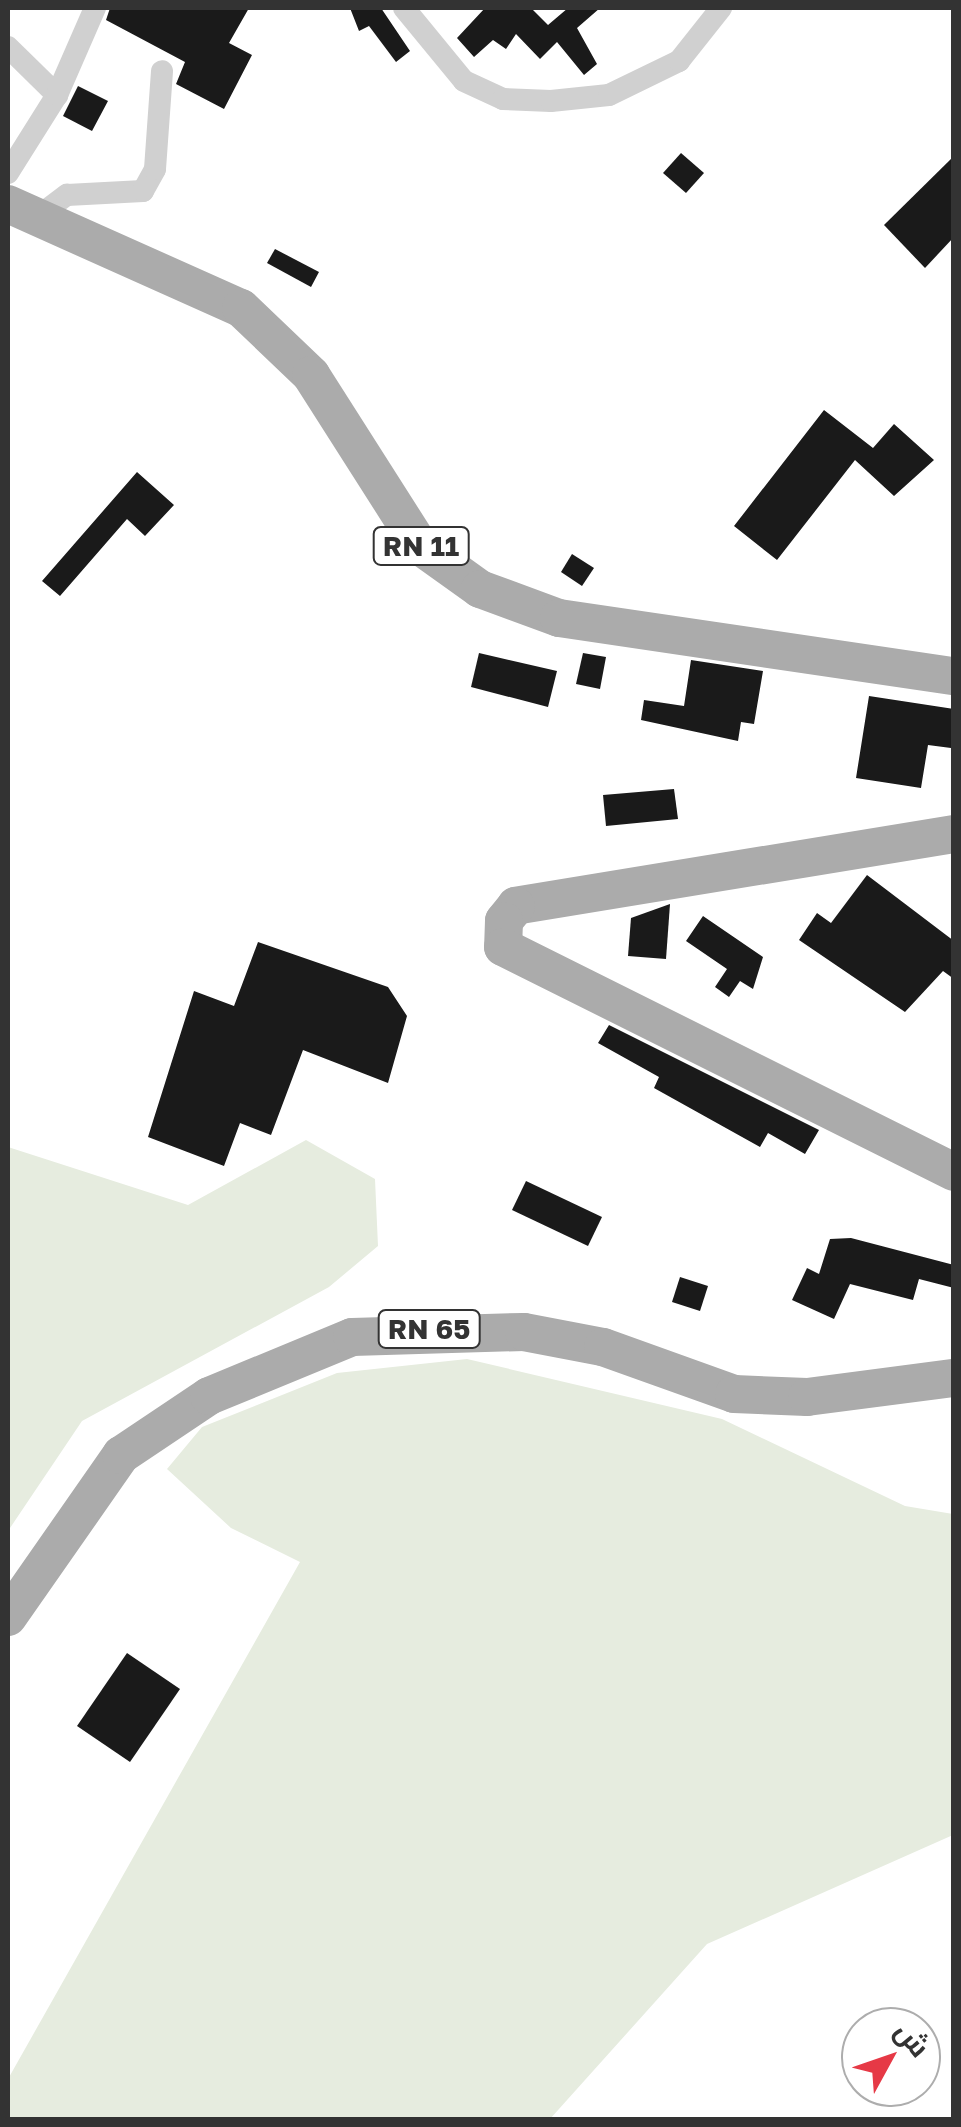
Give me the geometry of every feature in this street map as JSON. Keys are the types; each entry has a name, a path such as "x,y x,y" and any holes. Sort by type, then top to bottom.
{"main road":[{"name":"RN 11","path":"22,211 241,308 312,375 420,546 480,589 559,618 954,676"},
{"path":"954,834 516,906 504,920 503,947 954,1172"},
{"name":"RN 65","path":"8,1616 121,1455 209,1396 352,1338 524,1332 603,1347 734,1394 806,1397 954,1378"}],"street":[{"path":"8,172 57,95 95,8"},
{"path":"404,8 464,81 502,98 551,102 609,94 679,61 721,8"},
{"path":"8,47 57,95"},
{"path":"22,211 67,196 143,190 155,169 162,70"}],"shaded area":[{"path":"306,1140 375,1179 378,1246 329,1287 82,1421 8,1531 8,1147 188,1205"},
{"path":"467,1359 722,1419 905,1506 953,1514 953,1835 707,1944 550,2119 8,2119 8,2079 300,1562 231,1528 167,1469 202,1427 337,1373"}],"building":[{"path":"110,8 249,8 229,43 252,55 224,109 176,84 185,62 106,20"},
{"path":"350,8 381,8 410,51 396,62 369,26 359,31"},
{"path":"485,8 531,8 548,25 568,8 600,8 577,28 597,64 584,75 557,42 540,59 516,34 506,49 493,40 474,57 457,38"},
{"path":"78,86 108,101 92,131 63,116"},
{"path":"681,153 704,173 686,193 663,173"},
{"path":"954,156 954,237 925,268 884,225"},
{"path":"275,249 319,272 311,287 267,263"},
{"path":"824,410 873,448 894,424 934,460 894,496 855,460 777,560 734,526"},
{"path":"137,472 174,505 145,536 127,519 60,596 42,581"},
{"path":"572,554 594,568 582,586 561,572"},
{"path":"479,653 557,671 548,707 471,687"},
{"path":"583,653 606,657 600,689 576,684"},
{"path":"691,660 763,671 754,724 741,722 738,741 641,720 644,700 684,706"},
{"path":"869,696 954,709 951,748 928,745 921,788 856,778"},
{"path":"674,789 678,819 606,826 603,795"},
{"path":"867,875 954,941 954,979 943,971 905,1012 799,940 817,913 831,923"},
{"path":"670,904 666,959 628,956 631,918"},
{"path":"703,916 763,957 753,989 740,981 729,997 715,987 727,969 686,941"},
{"path":"258,942 388,987 407,1016 388,1083 303,1050 271,1135 240,1123 224,1166 148,1137 194,991 234,1006"},
{"path":"609,1025 819,1130 805,1154 768,1133 760,1147 654,1088 659,1077 598,1043"},
{"path":"526,1181 602,1217 588,1246 512,1210"},
{"path":"851,1238 954,1265 954,1288 919,1279 913,1300 850,1284 834,1319 792,1300 807,1268 819,1274 830,1239"},
{"path":"680,1277 708,1286 700,1311 672,1302"},
{"path":"127,1653 180,1689 130,1762 77,1726"}]}
